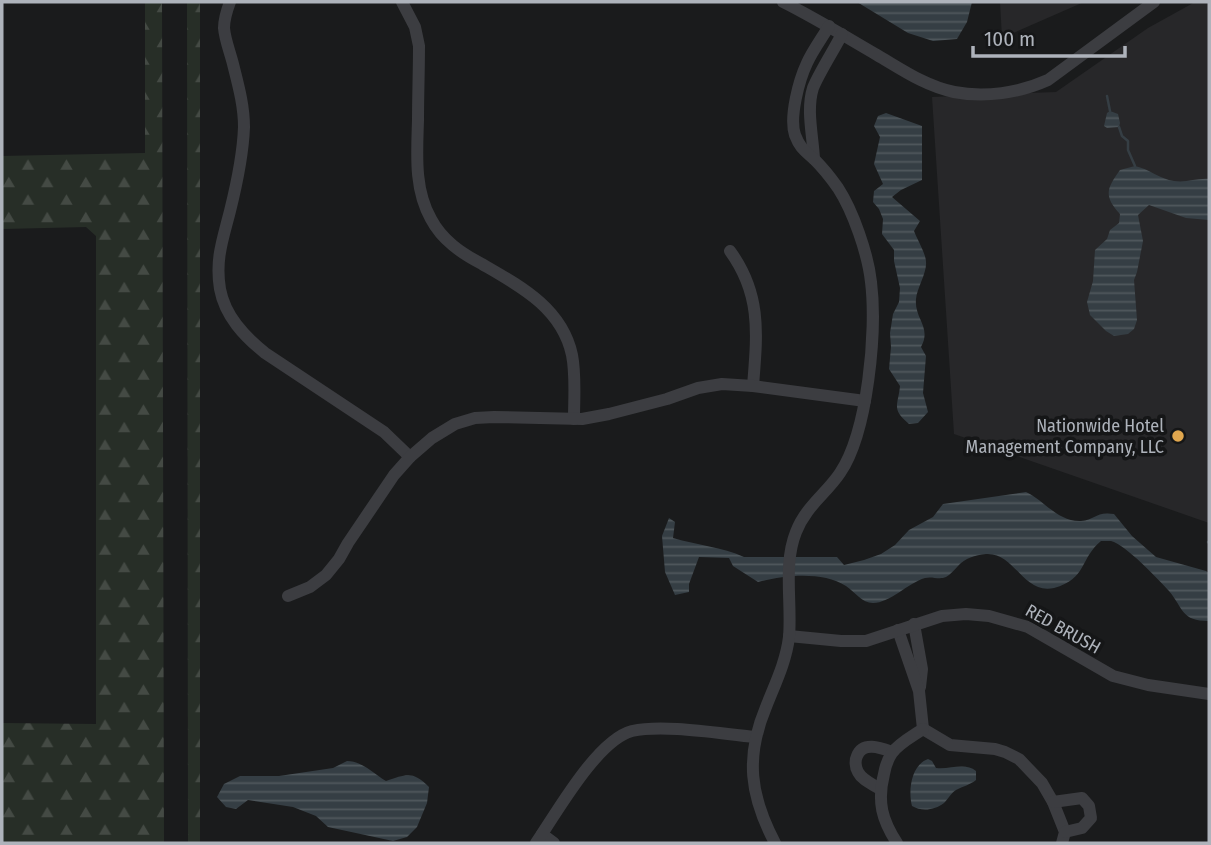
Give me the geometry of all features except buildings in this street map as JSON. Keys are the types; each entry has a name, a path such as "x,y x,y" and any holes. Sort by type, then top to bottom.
{"street":[{"path":"230,2 224,25 244,120 241,160 220,246 220,292 236,327 249,341 384,432 410,457"},
{"path":"402,2 415,27 419,46 417,178 422,200 431,220 457,250 519,285 545,306 556,319 572,356 574,419"},
{"path":"783,2 919,80 953,92 980,94 1007,92 1035,86 1048,80 1154,2"},
{"path":"775,843 759,807 753,781 752,755 755,737 779,678 786,652 789,636 791,548 806,513 841,472 851,451 865,401 872,347 871,282 861,238 838,188 814,159 802,150 794,133 793,119 807,63 829,26"},
{"path":"814,159 810,123 813,88 842,34"},
{"path":"730,251 748,283 754,309 758,333 753,386"},
{"path":"288,596 310,587 326,575 394,475 432,438 455,424 475,418 574,419 609,414 698,388 722,384 865,401"},
{"name":"RED BRUSH","path":"789,636 866,641 942,616 989,615 1028,626 1113,676 1209,694"},
{"path":"914,624 922,669 919,691"},
{"path":"898,630 919,691 923,729"},
{"path":"554,843 539,839 596,757 613,741 631,732 654,729 755,737"},
{"path":"897,843 884,818 880,789 892,752 923,729"},
{"path":"923,729 950,745 1005,752 1019,759 1042,783 1053,802 1063,838 1082,828 1091,818 1089,806 1082,799 1053,802"},
{"path":"880,789 856,771 856,759 865,748 881,748 892,752"}],"shaded area":[{"path":"857,2 972,2 967,22 957,39 933,41 908,33"},
{"path":"1000,2 1084,2 1002,38"},
{"path":"1195,2 1209,2 1209,523 954,434 932,97 1056,92 1148,28"},
{"path":"1110,111 1118,114 1119,127 1104,126"},
{"path":"886,113 922,126 922,180 892,197 920,221 914,231 926,262 916,306 925,334 921,347 926,356 923,393 928,412 918,423 909,424 898,411 900,386 889,369 890,333 900,288 894,250 882,234 883,219 873,202 874,191 883,184 874,164 880,137 874,126 878,116"},
{"path":"1135,166 1174,181 1209,179 1209,220 1186,218 1149,205 1138,215 1143,241 1134,280 1137,320 1134,329 1128,334 1114,336 1090,315 1087,302 1093,281 1095,250 1119,223 1120,214 1109,197 1110,187 1120,170"},
{"path":"1026,492 1058,515 1073,520 1081,521 1103,514 1114,514 1132,536 1156,557 1209,573 1209,621 1193,619 1184,613 1169,591 1150,571 1125,549 1111,541 1101,541 1089,554 1078,574 1054,588 1034,585 1004,559 986,554 967,559 946,577 925,578 886,600 873,603 862,599 837,581 826,578 791,576 758,582 733,566 729,558 699,557 689,584 689,592 675,595 665,572 662,536 669,518 675,522 673,538 744,557 837,557 844,565 881,554 895,545 909,530 933,517 943,504"},
{"path":"928,759 936,768 972,768 976,771 976,780 956,790 937,807 924,810 916,808 912,806 911,800 912,779 922,762"},
{"path":"347,761 363,765 386,781 409,775 429,787 427,803 417,827 407,837 393,841 328,827 316,816 293,807 248,800 236,809 226,807 217,797 224,784 240,776 279,776 333,768"}],"green space":[{"path":"145,2 162,2 164,843 2,843 2,723 96,724 96,236 86,227 2,229 2,156 145,153"},
{"path":"187,2 200,2 200,843 188,843"}],"waterway":[{"path":"1107,96 1110,111"},
{"path":"1119,127 1122,136 1128,141 1128,150 1135,166"}],"place":[{"name":"Nationwide Hotel Management Company, LLC","path":"1178,436"}]}
